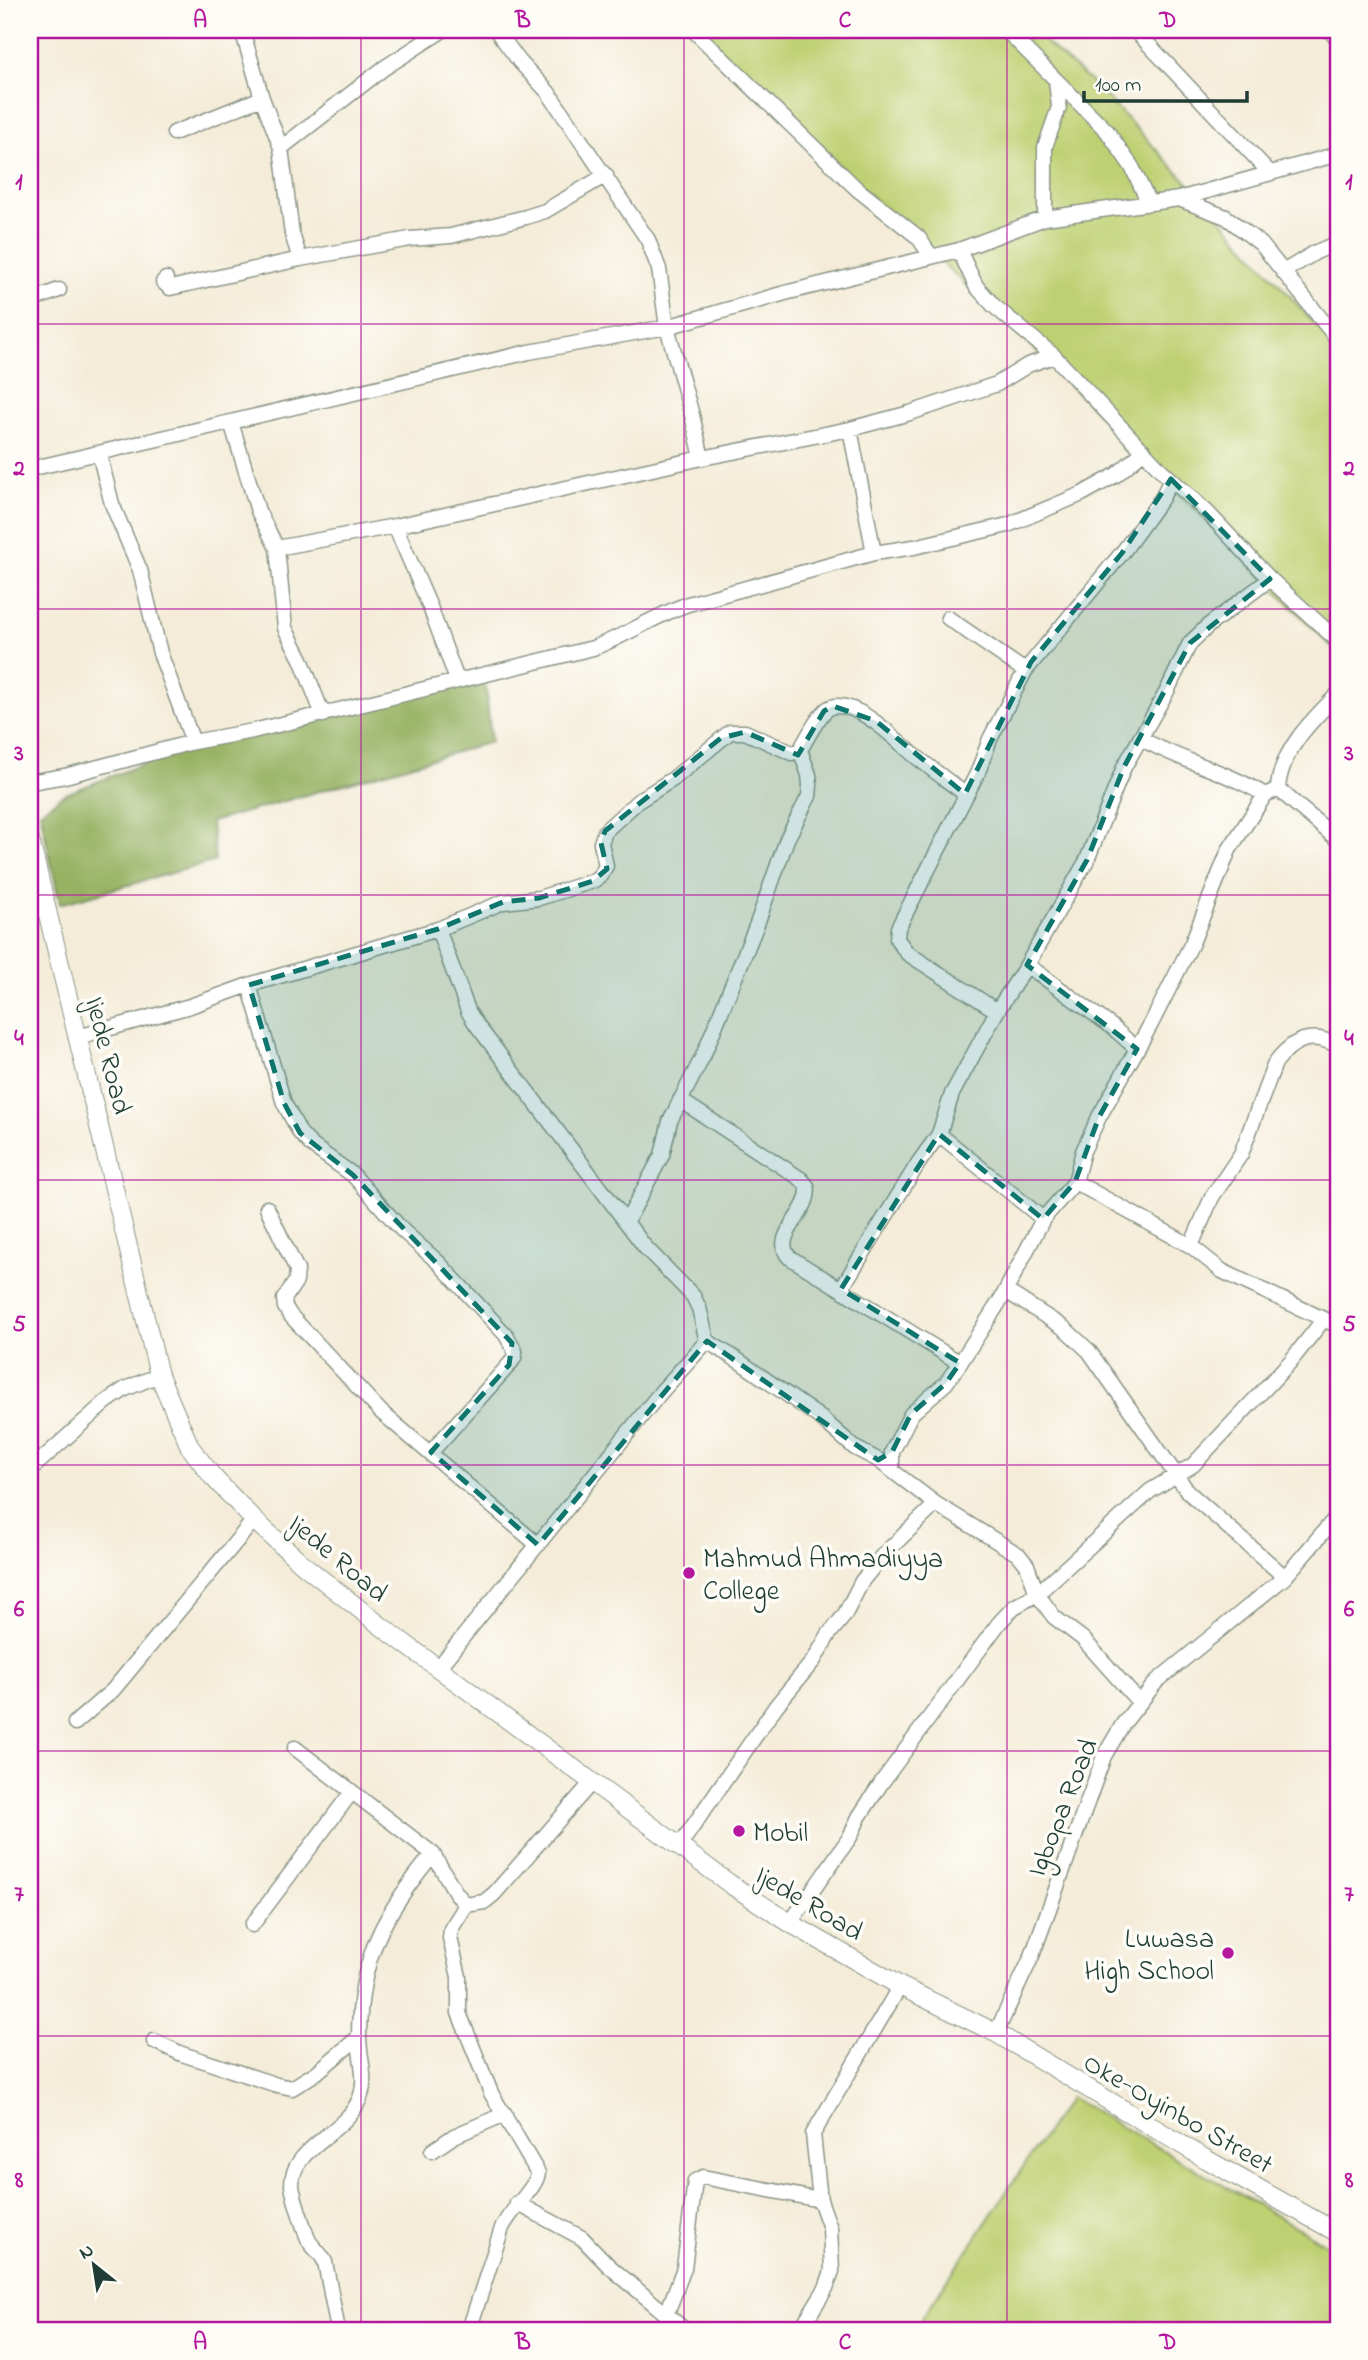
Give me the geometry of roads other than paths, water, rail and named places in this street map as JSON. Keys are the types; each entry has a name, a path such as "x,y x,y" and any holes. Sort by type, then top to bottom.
{"main road":[{"name":"Ijede Road","path":"30,840 159,1375 190,1447 212,1476 254,1520 306,1567 730,1884 790,1923 900,1986 996,2032"},
{"name":"Oke-Oyinbo Street","path":"996,2032 1205,2158 1338,2233"}],"street":[{"path":"242,30 262,98 281,148 292,234 300,258"},
{"path":"281,148 384,68 443,30"},
{"path":"496,30 520,62 548,92 648,240 659,269 667,327 702,458"},
{"path":"693,30 857,189 879,209 918,237 931,256"},
{"path":"1006,30 1020,35 1056,81 1107,131 1121,149 1149,203"},
{"path":"1135,30 1270,173"},
{"path":"1329,30 1338,39"},
{"path":"1045,218 1045,147 1059,107 1056,81"},
{"path":"174,133 262,98"},
{"path":"30,469 528,352 667,327 785,293 959,250 1045,218 1179,199 1338,154"},
{"path":"166,279 163,282 170,288 300,258 410,239 451,236 545,211 606,175"},
{"path":"1179,199 1236,223 1261,244 1283,272 1333,324 1338,340"},
{"path":"1283,272 1316,252 1338,243"},
{"path":"959,250 976,286 994,306 1054,356 1270,579 1338,641"},
{"path":"30,301 59,290"},
{"path":"277,548 395,526 702,458 850,429 997,384 1028,365 1054,356"},
{"path":"232,422 258,511 277,548 285,628 301,659 323,715"},
{"path":"850,429 874,553"},
{"path":"30,782 65,776 193,742 323,715 593,648 615,640 677,608 874,553 915,547 1008,525 1083,494 1116,475 1144,451"},
{"path":"99,453 112,504 140,569 160,653 193,742"},
{"path":"997,1011 907,953 897,939 898,928 978,772 990,739 1025,671 1122,553 1157,505 1171,479"},
{"path":"395,526 430,607 457,680"},
{"path":"841,1289 939,1134 952,1094 997,1011 1027,965 1087,860 1124,768 1190,643 1209,625 1270,579"},
{"path":"948,618 1025,671"},
{"path":"892,1470 892,1452 912,1415 946,1383 960,1363 1006,1291 1043,1219 1075,1182 1083,1151 1099,1116 1192,943 1229,850 1271,792 1286,758 1303,731 1338,694"},
{"path":"78,1037 190,1006 248,985 438,929 503,902 540,898 593,881 606,866 601,842 606,831 638,801 673,779 730,732 745,732 792,753 800,750 824,711 833,706 845,708 876,721 911,753 965,794"},
{"path":"1140,738 1176,757 1296,802 1338,840"},
{"path":"627,1221 662,1155 670,1121 703,1056 757,925 787,839 809,796 810,785 800,750"},
{"path":"438,929 468,1012 475,1024 645,1247 694,1296 707,1341 822,1419 855,1448 878,1460 936,1504 1019,1555 1027,1564 1037,1594 1054,1617 1083,1639 1139,1702"},
{"path":"1027,965 1111,1026 1137,1049"},
{"path":"248,985 284,1103 300,1133 353,1175 403,1231 438,1262 506,1335 515,1351 509,1365 431,1452"},
{"path":"1191,1246 1212,1197 1241,1154 1275,1063 1282,1053 1309,1037 1327,1040 1338,1046"},
{"path":"680,1100 801,1179 807,1186 808,1198 786,1238 785,1252 960,1363"},
{"path":"939,1134 1043,1219"},
{"path":"1075,1182 1191,1246 1222,1271 1338,1326"},
{"path":"267,1208 297,1270 296,1281 284,1299 290,1315 381,1412 538,1545"},
{"path":"1006,1291 1064,1328 1089,1351 1188,1492 1285,1577"},
{"path":"790,1923 850,1837 859,1816 882,1782 999,1623 1014,1607 1037,1594 1150,1491 1193,1465 1290,1362 1324,1318"},
{"path":"438,1668 661,1392 707,1341"},
{"path":"30,1471 106,1402 124,1390 159,1375"},
{"path":"878,1460 892,1452"},
{"path":"680,1845 776,1706 809,1668 829,1634 844,1616 862,1581 882,1556 936,1504"},
{"name":"Igbopa Road","path":"996,2032 1032,1956 1104,1756 1139,1702 1157,1681 1285,1577 1338,1515"},
{"path":"75,1723 113,1690 254,1520"},
{"path":"295,1748 433,1854 466,1905"},
{"path":"469,2330 502,2228 517,2203 534,2186 538,2174 491,2093 466,2036 459,2013 459,1976 450,1938 451,1929 466,1905 484,1902 494,1894 592,1782"},
{"path":"252,1925 351,1793"},
{"path":"338,2330 325,2262 309,2241 292,2185 302,2155 344,2123 361,2096 363,2085 359,2037 367,1963 377,1934 400,1894 433,1854"},
{"path":"800,2330 826,2288 832,2270 830,2228 820,2200 813,2134 900,1986"},
{"path":"154,2041 182,2054 292,2088 316,2073 359,2037"},
{"path":"432,2151 454,2136 505,2114"},
{"path":"667,2313 684,2268 695,2180 703,2177 820,2200"},
{"path":"517,2203 582,2238 609,2266 685,2330"}],"place":[{"name":"Mahmud Ahmadiyya College","path":"689,1573"},
{"name":"Mobil","path":"739,1831"},
{"name":"Luwasa High School","path":"1228,1953"}]}
